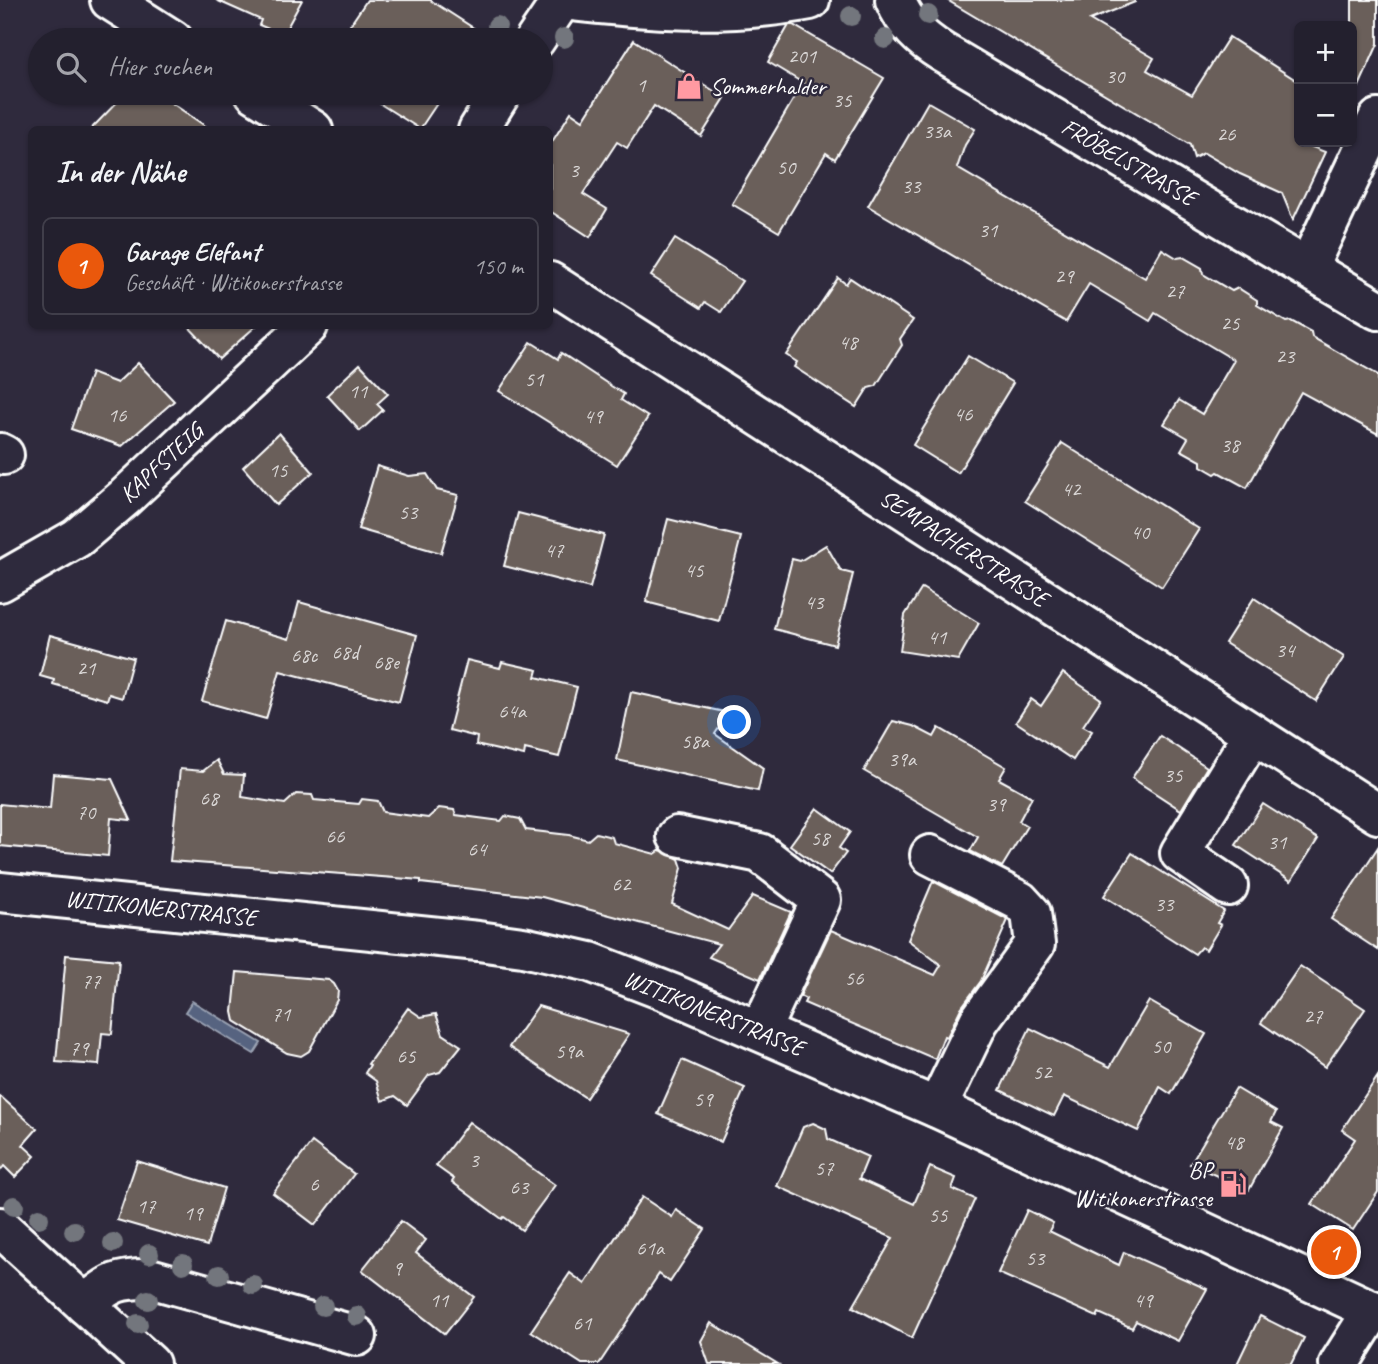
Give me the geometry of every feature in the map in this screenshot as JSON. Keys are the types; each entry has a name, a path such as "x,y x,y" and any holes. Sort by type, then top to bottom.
{"street":[{"path":"110,0 154,28"},
{"path":"543,28 562,0 664,11 741,10 810,0"},
{"name":"FRÖBELSTRASSE","path":"895,0 916,33 942,52 1378,310"},
{"path":"274,105 307,126"},
{"path":"480,126 494,105"},
{"path":"1308,267 1378,119"},
{"name":"SEMPACHERSTRASSE","path":"553,284 1378,814"},
{"name":"KAPFSTEIG","path":"0,582 77,538 124,498 305,329"},
{"path":"1228,886 1180,853 1253,734"},
{"path":"677,835 760,853 821,900 760,1031"},
{"path":"930,855 1020,901 1031,913 1035,944 979,1021 937,1108"},
{"name":"WITIKONERSTRASSE","path":"0,891 458,938 523,947 590,962 673,994 937,1108 1376,1308"},
{"path":"0,1227 150,1364"},
{"path":"85,1305 104,1287 115,1282 129,1278 153,1279 357,1336"},
{"path":"1339,1364 1376,1308"}],"water":[{"path":"192,1001 261,1043 254,1054 185,1012"}],"building":[{"path":"216,0 302,0 287,28 266,28 259,25 261,20"},
{"path":"367,0 430,0 473,28 348,28"},
{"path":"947,0 1135,0 1090,20 1154,58 1147,70 1192,95 1229,37 1294,79 1294,147 1312,147 1325,152 1293,220 1282,193 1240,174 1204,153 1194,158 1190,145"},
{"path":"1352,0 1378,0 1378,44 1357,91 1357,21 1352,21"},
{"path":"789,25 884,78 835,159 826,153 779,232 732,204 803,83 768,62"},
{"path":"634,40 725,98 701,136 654,106 627,148 617,142 583,194 607,209 590,237 553,213 553,140 571,112 583,120"},
{"path":"928,102 975,129 965,145 957,168 1145,278 1162,249 1177,258 1183,257 1202,268 1203,274 1232,291 1238,288 1257,300 1257,305 1286,322 1291,321 1311,332 1312,337 1378,375 1378,434 1301,392 1247,488 1201,466 1201,461 1181,450 1188,438 1164,424 1179,400 1202,414 1234,360 1155,313 1150,321 1089,284 1066,322 868,206"},
{"path":"114,105 175,105 205,126 94,126"},
{"path":"382,105 436,105 422,126 415,126"},
{"path":"675,239 742,281 721,312 705,302 701,308 651,276"},
{"path":"838,278 846,284 850,278 913,320 900,339 902,345 876,386 868,388 856,407 794,367 797,362 786,355"},
{"path":"191,329 253,329 219,359"},
{"path":"531,342 558,359 561,353 624,394 621,400 648,417 617,465 499,391"},
{"path":"968,356 1013,383 958,473 913,445"},
{"path":"138,363 174,401 122,446 71,429 91,373 117,383"},
{"path":"360,364 388,394 377,404 383,410 360,431 327,395"},
{"path":"279,433 313,472 276,505 243,467"},
{"path":"1062,443 1199,529 1162,587 1025,501"},
{"path":"377,466 409,476 427,474 437,490 458,495 441,553 358,529"},
{"path":"518,513 604,535 590,588 504,566"},
{"path":"668,519 741,537 719,621 646,602"},
{"path":"826,545 841,571 853,574 835,645 774,629 792,559 800,561"},
{"path":"922,588 979,623 958,660 900,651 905,615"},
{"path":"1254,598 1344,657 1316,701 1225,643"},
{"path":"299,602 417,635 399,702 280,671 266,719 202,701 226,621 289,639"},
{"path":"50,635 133,658 122,698 109,694 107,700 53,684 54,680 40,676"},
{"path":"467,660 500,668 502,662 538,670 536,677 577,687 559,757 525,749 524,756 476,745 477,737 449,730"},
{"path":"1063,673 1101,699 1083,726 1092,731 1073,760 1016,722 1031,699 1041,706"},
{"path":"631,692 729,713 715,734 763,768 758,791 617,760"},
{"path":"893,721 913,726 934,737 939,728 1006,767 999,779 1032,797 1019,821 1027,826 1002,867 970,851 978,837 864,771"},
{"path":"1160,736 1207,767 1181,810 1132,778"},
{"path":"217,760 224,774 244,775 242,797 285,804 296,794 312,795 314,800 359,804 362,799 378,801 383,812 428,818 439,808 454,810 456,815 501,821 505,816 520,819 526,830 588,840 596,833 612,837 614,843 655,854 661,850 679,859 682,868 672,904 728,930 753,896 791,912 760,979 709,957 719,944 542,897 421,883 421,880 170,861 180,769 203,771"},
{"path":"53,774 112,779 131,820 111,818 108,856 0,846 0,804 50,809"},
{"path":"1263,804 1318,839 1291,881 1236,845"},
{"path":"817,808 850,832 839,848 846,853 830,874 790,845"},
{"path":"1378,847 1378,950 1331,919"},
{"path":"1132,853 1224,911 1217,923 1221,925 1206,950 1201,947 1195,954 1104,896"},
{"path":"933,881 1008,920 981,981 961,1008 947,1037 944,1036 935,1059 804,1003 806,999 800,996 831,930 935,975 941,965 908,940"},
{"path":"66,955 119,960 112,1034 102,1033 99,1065 56,1062"},
{"path":"1300,966 1365,1009 1325,1067 1261,1023"},
{"path":"237,972 329,980 334,984 338,991 337,1000 309,1051 301,1056 287,1053 235,1021 233,1012"},
{"path":"1149,1001 1206,1034 1171,1094 1160,1087 1138,1131 1064,1096 1054,1116 1000,1090 1030,1028 1110,1067"},
{"path":"538,1006 629,1034 586,1098 509,1047"},
{"path":"408,1008 421,1017 436,1014 443,1034 461,1046 440,1072 429,1075 407,1105 395,1096 382,1101 376,1081 365,1073 370,1065 368,1064"},
{"path":"682,1060 745,1088 721,1142 658,1114"},
{"path":"1378,1076 1378,1192 1353,1230 1312,1204 1355,1139 1342,1130"},
{"path":"1236,1088 1276,1112 1271,1122 1283,1128 1249,1190 1190,1164"},
{"path":"0,1096 37,1129 23,1145 35,1156 15,1177 4,1166 0,1171"},
{"path":"469,1122 555,1185 522,1230 504,1217 502,1219 452,1182 454,1179 436,1166"},
{"path":"813,1123 826,1129 828,1139 868,1157 859,1179 914,1204 930,1167 956,1178 952,1189 975,1199 912,1338 853,1307 893,1238 777,1186 803,1127"},
{"path":"312,1142 354,1174 315,1225 273,1193"},
{"path":"137,1161 224,1188 207,1246 117,1220"},
{"path":"642,1197 672,1217 676,1210 705,1229 670,1282 659,1274 599,1364 582,1364 531,1331 570,1273 585,1284"},
{"path":"1027,1210 1053,1223 1049,1231 1119,1265 1124,1252 1207,1289 1178,1341 1136,1321 1132,1328 1099,1313 1097,1317 998,1273"},
{"path":"401,1221 426,1240 416,1253 474,1297 445,1334 362,1270"},
{"path":"1260,1316 1304,1338 1291,1364 1237,1364"},
{"path":"711,1323 778,1364 709,1364 701,1341"}],"place":[{"name":"Sommerhalder","path":"689,86"},
{"name":"BP Witikonerstrasse","path":"1233,1184"},
{"name":"Garage Elefant","path":"1334,1252"}]}
